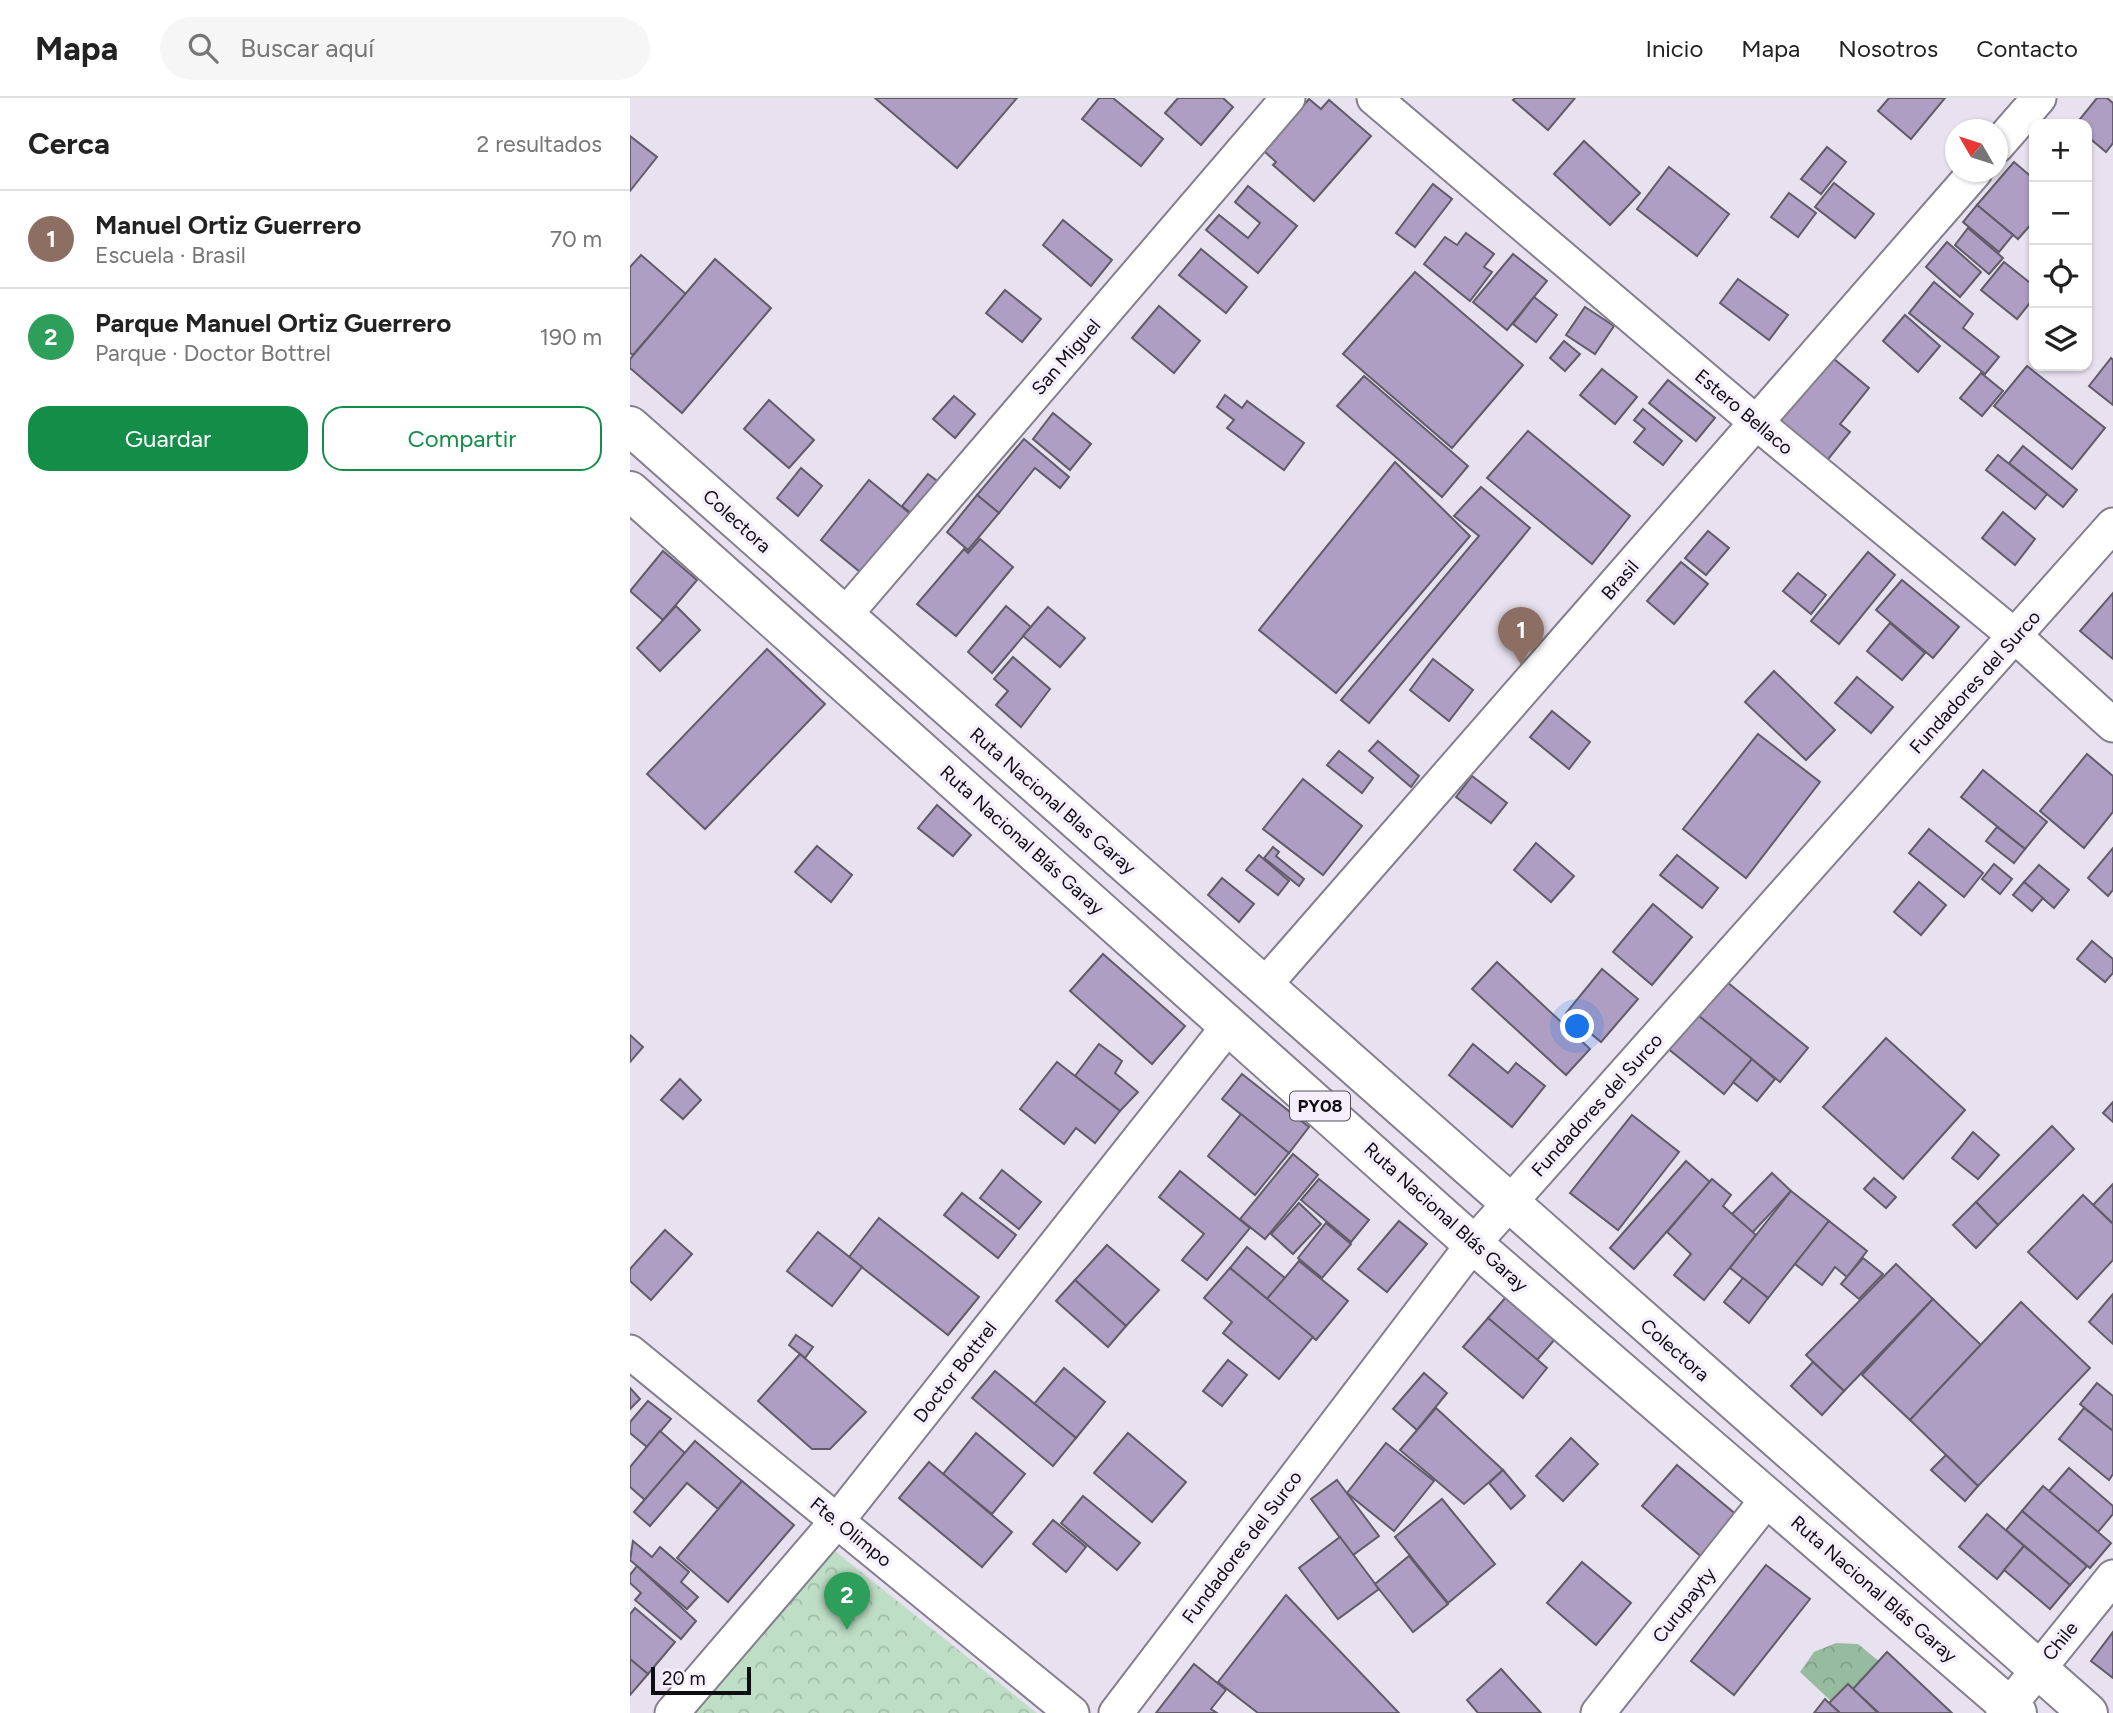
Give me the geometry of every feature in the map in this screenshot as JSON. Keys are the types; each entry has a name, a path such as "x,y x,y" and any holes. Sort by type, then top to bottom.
{"main road":[{"name":"Colectora","path":"630,426 844,616"},
{"name":"Ruta Nacional Blás Garay","path":"630,491 1230,1024 1473,1244 1769,1497 2009,1711"},
{"name":"Ruta Nacional Blas Garay","path":"844,616 1263,987"},
{"name":"Colectora","path":"1263,987 2088,1713"}],"street":[{"name":"San Miguel","path":"844,616 1288,98"},
{"name":"Estero Bellaco","path":"1374,98 1758,424 2016,637 2113,725"},
{"path":"2008,133 2039,98"},
{"name":"Brasil","path":"1263,987 1758,424 1966,182"},
{"name":"Fundadores del Surco","path":"1116,1713 1473,1244 2113,525"},
{"name":"Doctor Bottrel","path":"673,1713 837,1521 1230,1024"},
{"name":"Fte. Olimpo","path":"630,1352 1072,1713"},
{"name":"Curupayty","path":"1598,1713 1769,1497"},
{"name":"Chile","path":"2009,1711 2038,1669 2113,1577"}],"green space":[{"path":"830,1547 1037,1713 689,1713"},
{"path":"1836,1643 1858,1644 1880,1662 1882,1706 1831,1701 1800,1672 1814,1652"}],"building":[{"path":"875,98 1017,98 957,168"},
{"path":"1099,98 1113,98 1163,139 1141,166 1082,119"},
{"path":"1178,98 1223,98 1233,107 1201,145 1165,113"},
{"path":"1575,98 1548,130 1513,100"},
{"path":"1889,98 1945,98 1911,139 1878,111"},
{"path":"2097,98 2107,98 2113,103 2113,143 2106,152 2092,140 2092,119 2080,119"},
{"path":"1309,99 1321,109 1329,100 1371,136 1314,201 1273,165 1276,162 1264,151"},
{"path":"630,136 657,157 630,191"},
{"path":"1584,141 1640,193 1610,225 1554,174"},
{"path":"1827,147 1846,162 1821,194 1801,179"},
{"path":"2014,162 2029,175 2029,227 2018,239 1977,205 1997,182 2008,182 2008,169"},
{"path":"1669,167 1729,214 1697,256 1637,209"},
{"path":"1834,183 1874,214 1855,238 1815,207"},
{"path":"1433,184 1452,199 1415,247 1396,233"},
{"path":"1248,186 1297,226 1258,273 1206,230 1219,215 1248,238 1260,223 1235,202"},
{"path":"1789,193 1816,213 1798,237 1771,217"},
{"path":"1977,205 2013,235 1999,252 1963,222"},
{"path":"1063,220 1112,260 1091,286 1043,245"},
{"path":"1968,228 2003,258 1989,274 1955,245"},
{"path":"1466,233 1494,254 1484,267 1492,272 1470,301 1424,264 1445,237 1457,245"},
{"path":"1947,242 1981,272 1960,297 1926,267"},
{"path":"1201,249 1247,287 1226,313 1179,275"},
{"path":"1513,254 1547,281 1507,330 1473,302"},
{"path":"641,255 686,294 633,355 630,353 630,267"},
{"path":"715,259 771,308 682,413 630,368 630,359"},
{"path":"2004,262 2029,282 2029,304 2017,319 1981,290"},
{"path":"1415,272 1523,365 1452,448 1343,354"},
{"path":"1738,279 1788,315 1769,340 1720,303"},
{"path":"1934,282 1973,314 1963,328 1999,357 1985,374 1909,313"},
{"path":"1005,290 1041,319 1022,342 986,313"},
{"path":"1534,297 1557,315 1536,342 1513,324"},
{"path":"1159,306 1200,341 1174,373 1132,338"},
{"path":"1585,307 1614,326 1595,354 1566,335"},
{"path":"1905,315 1940,346 1918,372 1883,341"},
{"path":"1564,341 1580,354 1565,371 1550,358"},
{"path":"1828,354 1869,388 1840,424 1850,432 1825,463 1772,420"},
{"path":"2111,358 2113,360 2113,405 2089,386"},
{"path":"2027,366 2029,371 2033,371 2105,428 2072,469 1994,406"},
{"path":"1602,369 1637,397 1615,424 1580,395"},
{"path":"1981,373 2003,391 1982,416 1960,398"},
{"path":"1364,376 1468,466 1442,497 1337,406"},
{"path":"1668,380 1715,418 1696,441 1649,403"},
{"path":"1225,395 1242,408 1247,401 1304,443 1284,470 1227,428 1234,420 1217,407"},
{"path":"954,396 975,414 955,438 933,419"},
{"path":"769,400 814,440 789,468 744,429"},
{"path":"1643,409 1682,441 1663,465 1634,442 1645,429 1634,420"},
{"path":"1053,413 1091,444 1070,470 1033,439"},
{"path":"1528,431 1630,516 1592,564 1487,478"},
{"path":"1024,439 1069,477 1060,488 1035,468 999,513 977,495"},
{"path":"2023,446 2077,490 2063,507 2009,463"},
{"path":"1998,455 2047,494 2035,509 1986,470"},
{"path":"1395,462 1470,536 1336,693 1259,630"},
{"path":"801,468 822,486 798,516 777,498"},
{"path":"928,474 949,490 923,523 902,506"},
{"path":"869,480 913,516 865,576 821,540"},
{"path":"1481,487 1530,528 1369,723 1341,700 1479,536 1454,516"},
{"path":"977,495 999,513 968,550 947,532"},
{"path":"2003,512 2035,539 2015,565 1982,538"},
{"path":"1708,531 1729,548 1706,575 1685,558"},
{"path":"980,539 1013,567 956,636 917,604 964,549 968,553"},
{"path":"663,551 697,580 663,620 630,591"},
{"path":"1868,552 1895,575 1839,644 1811,621"},
{"path":"1681,562 1708,584 1674,624 1647,601"},
{"path":"1798,573 1826,595 1811,614 1783,591"},
{"path":"1902,580 1959,627 1933,658 1876,610"},
{"path":"2113,593 2113,659 2080,631"},
{"path":"676,606 700,630 660,671 637,648"},
{"path":"1006,606 1031,627 992,673 968,652"},
{"path":"1048,607 1085,638 1060,667 1023,636"},
{"path":"1890,623 1925,653 1902,680 1867,651"},
{"path":"767,649 825,704 705,829 647,774"},
{"path":"1013,657 1050,689 1021,727 996,705 1008,691 994,679"},
{"path":"1433,659 1473,690 1449,721 1410,690"},
{"path":"1774,671 1835,730 1806,760 1745,702"},
{"path":"1857,677 1893,707 1871,733 1835,703"},
{"path":"1552,711 1590,742 1569,769 1530,737"},
{"path":"1758,734 1820,782 1746,878 1683,829"},
{"path":"1378,741 1419,776 1411,787 1369,751"},
{"path":"1339,751 1373,778 1362,793 1327,765"},
{"path":"2087,754 2113,776 2113,812 2084,848 2040,811"},
{"path":"1983,770 2047,822 2025,849 1961,797"},
{"path":"1472,776 1507,803 1491,823 1456,797"},
{"path":"1303,779 1362,826 1323,875 1263,829"},
{"path":"937,805 971,835 953,856 918,828"},
{"path":"1997,827 2025,849 2014,863 1986,841"},
{"path":"1929,829 1983,873 1964,897 1909,853"},
{"path":"1536,843 1574,876 1551,902 1514,870"},
{"path":"817,846 852,875 831,902 795,872"},
{"path":"1273,847 1279,852 1276,856 1304,879 1299,886 1264,858"},
{"path":"2113,848 2113,890 2108,896 2088,878"},
{"path":"1259,855 1289,881 1278,895 1246,870"},
{"path":"1677,855 1718,888 1702,908 1660,875"},
{"path":"1994,864 2012,879 2000,894 1982,879"},
{"path":"2039,865 2069,890 2054,908 2024,882"},
{"path":"1222,878 1254,904 1239,922 1208,895"},
{"path":"1919,882 1946,905 1921,935 1894,912"},
{"path":"2024,882 2043,898 2032,911 2013,895"},
{"path":"1653,904 1692,937 1652,985 1613,952"},
{"path":"2092,941 2113,959 2113,973 2105,982 2077,959"},
{"path":"1103,954 1185,1026 1152,1064 1070,991"},
{"path":"1497,962 1590,1049 1566,1075 1472,989"},
{"path":"1602,969 1638,999 1601,1042 1566,1013"},
{"path":"1727,982 1808,1048 1780,1082 1699,1016"},
{"path":"1694,1012 1752,1059 1724,1094 1666,1047"},
{"path":"630,1035 643,1047 630,1062"},
{"path":"1886,1038 1965,1110 1903,1179 1823,1107"},
{"path":"1099,1044 1122,1061 1115,1073 1138,1092 1120,1111 1075,1076"},
{"path":"1473,1044 1508,1073 1516,1063 1545,1086 1512,1127 1449,1075"},
{"path":"1752,1059 1775,1079 1757,1101 1733,1082"},
{"path":"1057,1062 1120,1111 1095,1143 1076,1128 1064,1144 1020,1109"},
{"path":"1242,1074 1309,1127 1289,1153 1222,1099"},
{"path":"680,1079 701,1100 683,1119 661,1100"},
{"path":"2113,1102 2113,1122 2103,1113"},
{"path":"1241,1114 1289,1153 1255,1195 1208,1156"},
{"path":"1632,1115 1679,1152 1618,1230 1570,1193"},
{"path":"2052,1126 2074,1149 1998,1225 1976,1202"},
{"path":"1973,1132 1999,1155 1978,1179 1952,1158"},
{"path":"1293,1154 1318,1175 1265,1239 1240,1219"},
{"path":"1686,1161 1710,1182 1634,1269 1610,1248"},
{"path":"1002,1170 1041,1202 1019,1229 980,1198"},
{"path":"1180,1171 1250,1228 1207,1280 1182,1260 1204,1234 1159,1197"},
{"path":"1772,1173 1791,1191 1752,1233 1732,1214"},
{"path":"1874,1178 1896,1197 1886,1208 1864,1189"},
{"path":"1319,1179 1369,1220 1351,1242 1301,1200"},
{"path":"1712,1179 1731,1195 1723,1206 1756,1235 1704,1300 1674,1275 1691,1254 1667,1232"},
{"path":"2113,1184 2113,1224 2093,1205"},
{"path":"1791,1191 1829,1221 1768,1298 1730,1268"},
{"path":"962,1193 1016,1235 998,1258 944,1215"},
{"path":"2083,1195 2113,1224 2113,1260 2077,1299 2028,1252"},
{"path":"1976,1202 1998,1225 1976,1248 1953,1225"},
{"path":"1299,1203 1321,1224 1293,1254 1271,1234"},
{"path":"879,1218 979,1297 948,1335 849,1257"},
{"path":"1399,1221 1427,1244 1387,1292 1358,1269"},
{"path":"1829,1221 1867,1251 1847,1277 1835,1267 1822,1285 1795,1264"},
{"path":"1326,1223 1351,1244 1322,1278 1298,1258"},
{"path":"665,1230 692,1254 651,1300 630,1281 630,1269"},
{"path":"818,1232 862,1267 832,1306 787,1271"},
{"path":"1107,1245 1159,1290 1126,1326 1075,1280"},
{"path":"1247,1247 1285,1278 1267,1299 1230,1268"},
{"path":"1863,1258 1883,1274 1859,1299 1841,1284"},
{"path":"1299,1261 1348,1301 1316,1340 1267,1299"},
{"path":"1896,1264 1933,1299 1844,1391 1806,1355"},
{"path":"1230,1268 1313,1337 1279,1379 1223,1333 1232,1322 1204,1298"},
{"path":"1743,1278 1768,1298 1749,1323 1724,1302"},
{"path":"1075,1280 1126,1326 1108,1347 1056,1301"},
{"path":"2113,1294 2113,1344 2089,1322"},
{"path":"1506,1297 1555,1339 1537,1360 1488,1318"},
{"path":"1933,1299 1981,1345 1910,1420 1862,1375"},
{"path":"2021,1302 2090,1368 1978,1486 1910,1420"},
{"path":"1488,1318 1547,1368 1523,1398 1463,1347"},
{"path":"796,1335 813,1347 805,1358 789,1345"},
{"path":"800,1354 866,1412 830,1449 812,1449 758,1401"},
{"path":"1228,1360 1247,1375 1222,1406 1203,1391"},
{"path":"1813,1362 1844,1391 1822,1415 1791,1386"},
{"path":"1064,1368 1105,1402 1076,1438 1034,1404"},
{"path":"995,1371 1076,1438 1053,1466 972,1398"},
{"path":"1424,1373 1447,1393 1417,1430 1393,1409"},
{"path":"2097,1383 2113,1396 2113,1431 2080,1404"},
{"path":"630,1388 640,1399 630,1409"},
{"path":"648,1401 671,1419 647,1447 630,1433 630,1422"},
{"path":"1436,1408 1503,1470 1464,1504 1400,1450"},
{"path":"2084,1408 2113,1431 2113,1474 2109,1480 2059,1439"},
{"path":"660,1431 685,1453 645,1500 630,1487 630,1467"},
{"path":"976,1433 1025,1474 992,1514 943,1474"},
{"path":"1128,1433 1186,1482 1152,1522 1094,1473"},
{"path":"1571,1438 1598,1464 1563,1501 1536,1476"},
{"path":"695,1441 742,1481 718,1509 687,1483 650,1526 634,1512"},
{"path":"1386,1443 1434,1481 1394,1531 1347,1493"},
{"path":"1946,1455 1978,1486 1965,1501 1931,1470"},
{"path":"929,1462 1012,1532 982,1567 899,1498"},
{"path":"1677,1465 1739,1517 1704,1559 1642,1506"},
{"path":"2069,1468 2113,1506 2113,1514 2098,1532 2049,1491"},
{"path":"1503,1470 1525,1496 1511,1509 1489,1483"},
{"path":"1337,1480 1379,1536 1353,1555 1311,1499"},
{"path":"742,1481 794,1525 728,1602 677,1558"},
{"path":"2043,1486 2111,1543 2090,1568 2022,1511"},
{"path":"1083,1496 1140,1543 1117,1570 1061,1523"},
{"path":"1442,1499 1495,1564 1448,1603 1395,1537"},
{"path":"2022,1511 2087,1566 2070,1585 2006,1530"},
{"path":"1987,1514 2024,1546 1997,1579 1959,1547"},
{"path":"1053,1520 1086,1547 1066,1572 1033,1544"},
{"path":"1340,1537 1379,1589 1338,1619 1299,1568"},
{"path":"633,1541 652,1557 660,1547 689,1572 681,1582 698,1597 687,1609 630,1560"},
{"path":"2024,1546 2070,1585 2050,1609 2004,1570"},
{"path":"1409,1556 1448,1604 1413,1632 1375,1584"},
{"path":"1582,1562 1631,1603 1596,1645 1547,1603"},
{"path":"1766,1565 1810,1599 1734,1695 1691,1661"},
{"path":"637,1566 696,1621 681,1639 635,1600 641,1593 630,1583 630,1575"},
{"path":"1286,1595 1399,1713 1258,1713 1218,1682"},
{"path":"635,1608 675,1642 648,1674 630,1659 630,1614"},
{"path":"2113,1632 2113,1678 2091,1661"},
{"path":"1887,1652 1952,1713 1879,1713 1853,1689"},
{"path":"630,1659 648,1674 630,1695"},
{"path":"1194,1664 1226,1690 1211,1709 1217,1713 1156,1713"},
{"path":"1501,1669 1541,1713 1478,1713 1467,1700"},
{"path":"1848,1684 1878,1713 1840,1713 1829,1703"},
{"path":"1825,1699 1829,1703 1840,1713 1814,1713"}],"place":[{"name":"Manuel Ortiz Guerrero","path":"1521,665"},
{"name":"Parque Manuel Ortiz Guerrero","path":"847,1630"}]}
